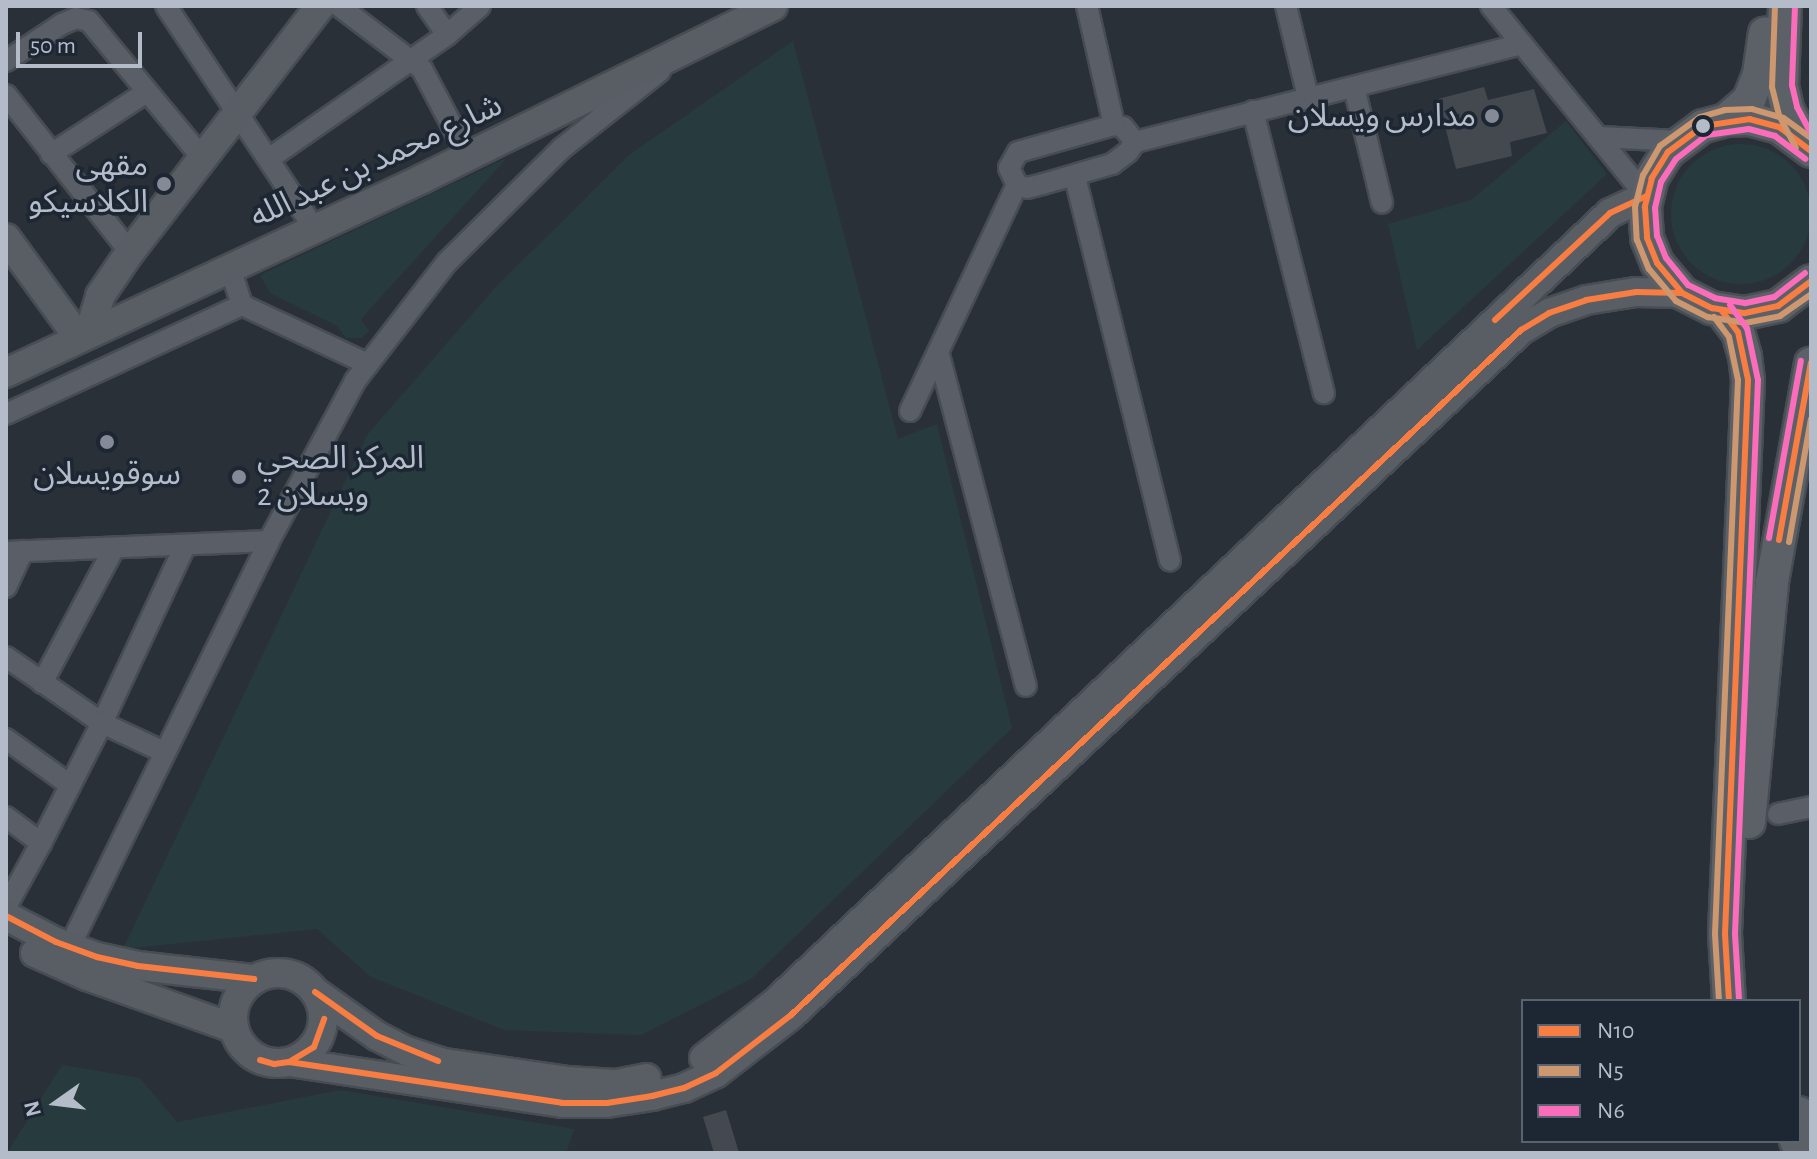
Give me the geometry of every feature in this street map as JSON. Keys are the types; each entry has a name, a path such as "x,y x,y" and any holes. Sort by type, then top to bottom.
{"main road":[{"path":"1726,120 1749,100 1759,74 1766,6"},
{"path":"1785,6 1782,86 1788,111 1808,147"},
{"path":"1808,147 1779,127 1750,119 1726,120 1703,126 1679,141 1652,178 1646,196 1647,238 1657,263 1682,293 1722,311 1745,313 1778,306 1811,281"},
{"path":"1722,311 1738,332 1748,380 1725,934 1729,999"},
{"path":"1750,999 1745,914 1749,805 1772,582 1811,363"}],"street":[{"path":"166,6 314,228"},
{"path":"84,335 100,296 130,252 320,6"},
{"path":"339,6 412,60 432,83 468,156"},
{"path":"427,6 447,35"},
{"path":"270,158 447,35 480,6"},
{"name":"شارع محمد بن عبد الله","path":"7,368 468,156 771,6"},
{"path":"1087,6 1114,125"},
{"path":"1286,6 1308,97"},
{"path":"1491,6 1646,196 1610,213 787,992 705,1058 676,1070 616,1084 445,1063 407,1051 377,1036 294,975 267,973 254,979 236,1000 233,1028 239,1043 260,1060 562,1103 607,1103 652,1096 684,1088 716,1073 757,1045 791,1015 1521,330 1549,313 1586,300 1636,292 1682,293"},
{"path":"6,61 84,12 203,159"},
{"path":"1135,142 1123,127 1114,125 1018,152 1009,168 1017,185 1027,188 1075,177 1112,164 1135,142 1522,44"},
{"path":"69,948 269,541 355,381 447,262 561,149 691,46"},
{"path":"1354,87 1382,203"},
{"path":"51,154 147,92"},
{"path":"6,95 130,252"},
{"path":"1253,111 1324,393"},
{"path":"1599,137 1679,141"},
{"path":"1075,177 1170,560"},
{"path":"910,411 1017,185"},
{"path":"6,238 84,335 95,372"},
{"path":"230,268 242,305 368,364"},
{"path":"6,414 242,305"},
{"path":"939,355 1026,686"},
{"path":"6,587 14,551 269,541"},
{"path":"6,907 102,723 185,546"},
{"path":"42,683 114,548"},
{"path":"6,657 102,723 164,752"},
{"path":"6,739 70,785"},
{"path":"1778,814 1811,807"},
{"path":"6,817 41,843"},
{"path":"6,916 69,948 138,966 254,979"},
{"path":"6,938 70,969 233,1028"},
{"path":"289,1062 314,1047 321,1034 322,1005 315,992"}],"green space":[{"path":"793,41 898,439 937,424 1012,728 751,979 641,1035 504,1030 371,977 317,929 123,949 367,435 494,289 629,155"},
{"path":"1566,121 1607,174 1417,350 1388,224 1471,200"},
{"path":"1741,144 1768,149 1791,164 1806,187 1811,214 1806,241 1791,264 1768,279 1741,284 1714,279 1691,264 1676,241 1671,214 1676,187 1691,164 1714,149"},
{"path":"507,158 361,319 369,331 361,338 346,338 337,326 270,293 260,275"},
{"path":"62,1065 140,1078 177,1122 340,1090 574,1129 566,1153 7,1153"}],"building":[{"name":"مدارس ويسلان","path":"1484,87 1488,100 1534,89 1547,133 1510,142 1512,156 1456,169 1438,99"},
{"path":"726,1110 739,1153 714,1153 703,1117"}],"transit line":[{"name":"N5","path":"1775,6 1772,87 1779,115 1796,148"},
{"name":"N6","path":"1795,6 1792,85 1797,107 1811,133"},
{"name":"N5","path":"1811,138 1783,118 1752,109 1725,110 1700,117 1660,146 1643,175 1635,207 1637,240 1649,269 1676,301 1708,317 1745,323 1780,316 1811,294"},
{"name":"N10","path":"1811,151 1779,127 1750,119 1703,126 1668,152 1652,178 1645,207 1647,238 1657,263 1682,293 1712,308 1745,313 1778,306 1811,281"},
{"name":"N6","path":"1805,159 1775,136 1749,129 1707,135 1676,159 1661,182 1655,208 1657,236 1666,258 1688,285 1715,298 1745,303 1774,297 1805,273"},
{"name":"N10","path":"1495,320 1610,213 1646,196"},
{"name":"N10","path":"289,1062 562,1103 607,1103 652,1096 684,1088 716,1073 791,1015 1521,330 1549,313 1586,300 1636,292 1682,293"},
{"name":"N6","path":"1730,305 1747,328 1758,380 1735,934 1739,999"},
{"name":"N10","path":"1722,311 1738,332 1748,380 1725,934 1729,999"},
{"name":"N5","path":"1714,317 1729,337 1738,380 1715,934 1719,999"},
{"name":"N6","path":"1769,538 1801,361"},
{"name":"N10","path":"1779,540 1811,363"},
{"name":"N5","path":"1789,542 1811,419"},
{"name":"N10","path":"6,916 56,942 97,957 138,966 254,979"},
{"name":"N10","path":"315,992 377,1036 438,1061"},
{"name":"N10","path":"260,1060 274,1064 289,1062 314,1047 324,1019"}],"place":[{"name":"مدارس ويسلان","path":"1492,116"},
{"name":"مقهى الكلاسيكو","path":"164,184"},
{"name":"سوقويسلان","path":"107,442"},
{"name":"المركز الصحي ويسلان 2","path":"239,477"}]}
